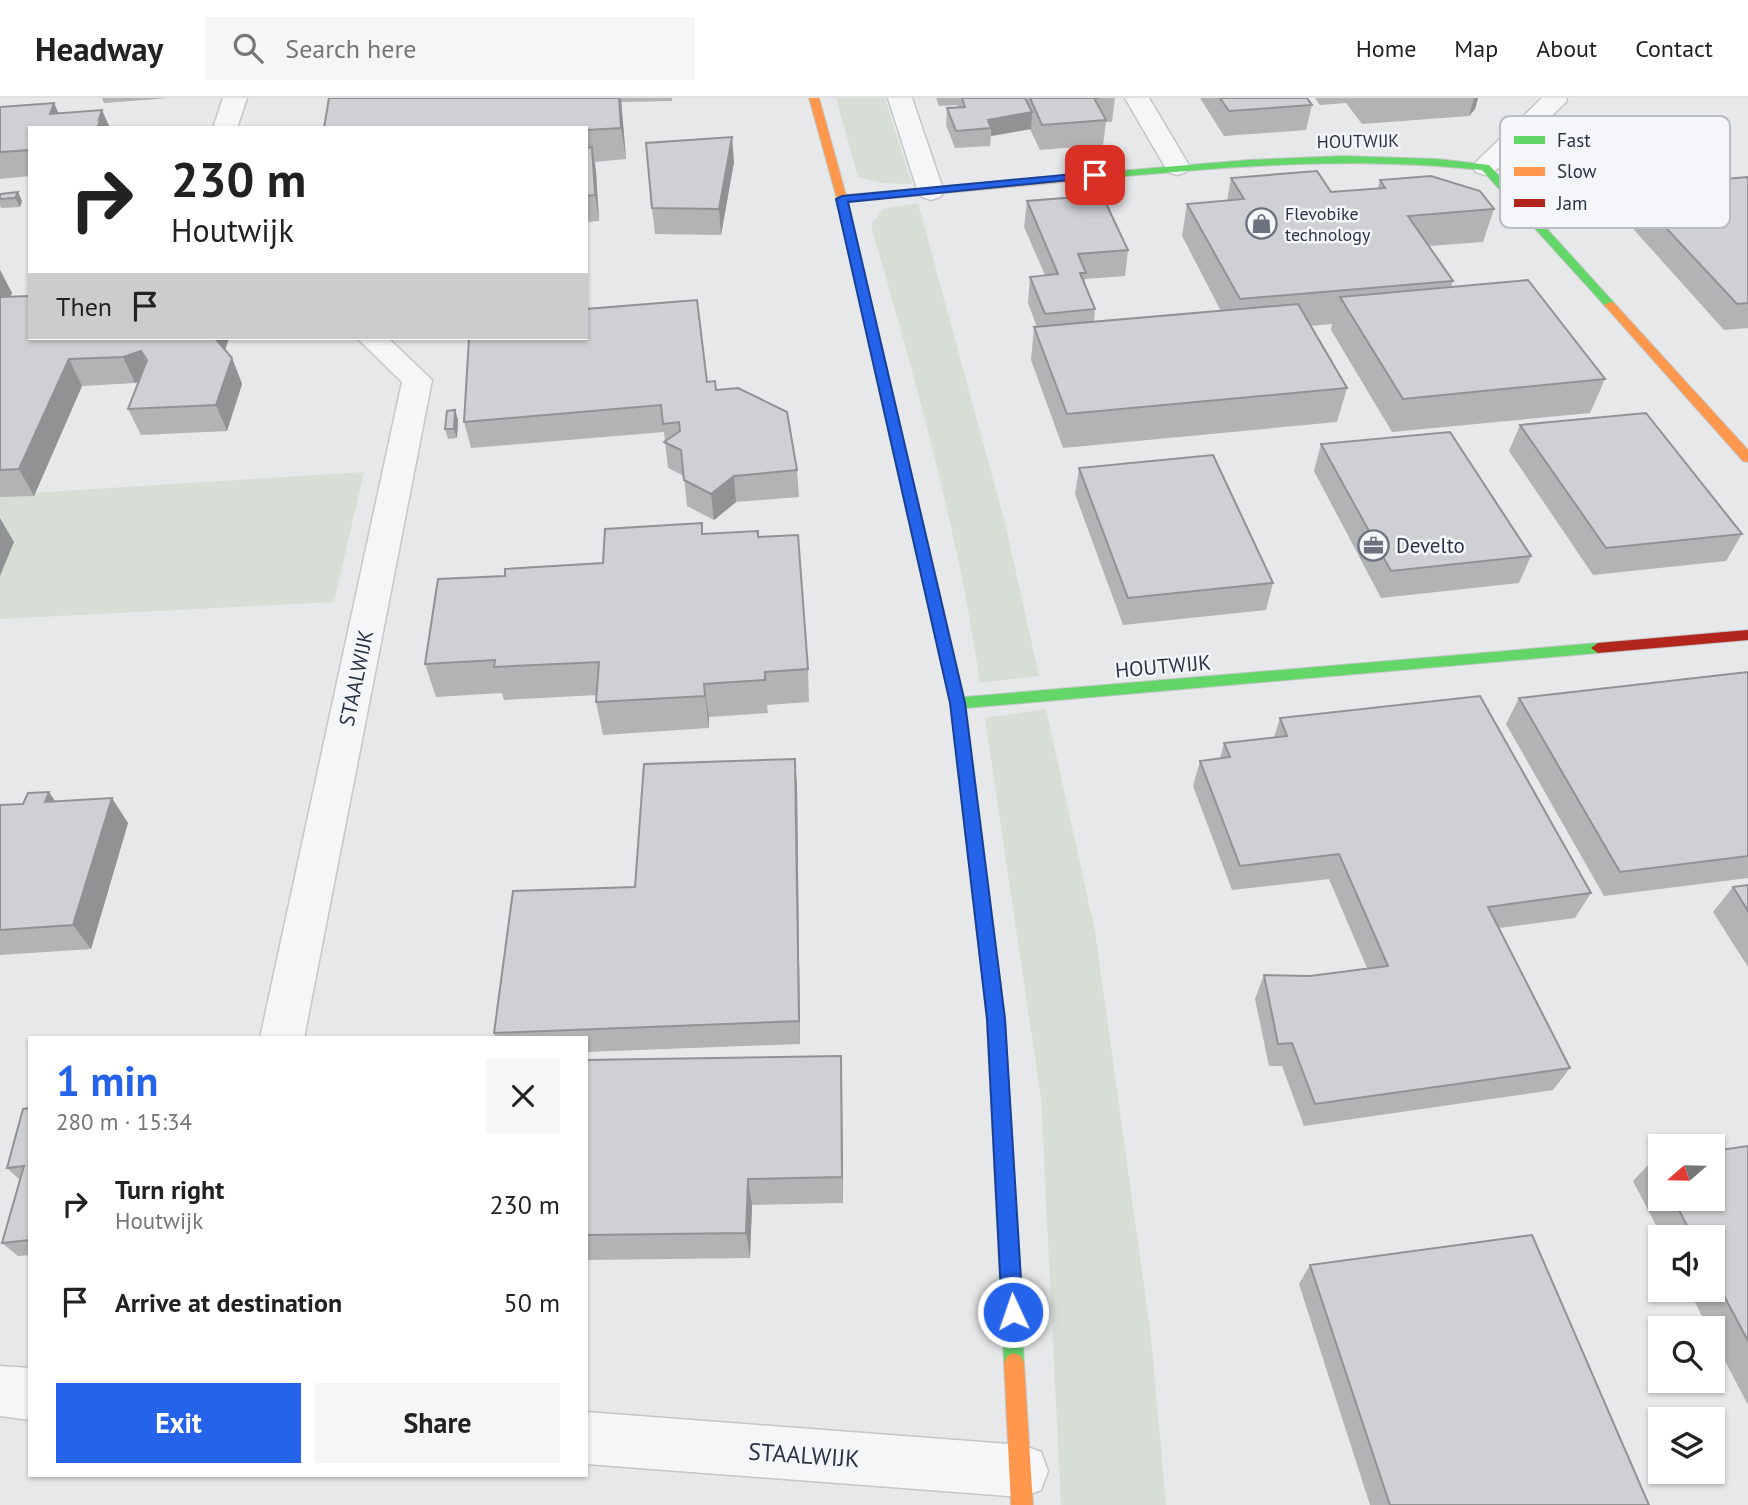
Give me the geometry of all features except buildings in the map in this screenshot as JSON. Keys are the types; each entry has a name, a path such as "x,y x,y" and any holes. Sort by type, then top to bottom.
{"street":[{"path":"226,126 235,98"},
{"path":"814,98 842,199 958,703 996,1019 1022,1488"},
{"path":"900,98 932,192"},
{"path":"1137,98 1177,167"},
{"path":"1539,116 1555,101 1554,98"},
{"path":"1500,153 1485,167 1500,184"},
{"name":"HOUTWIJK","path":"842,199 1177,167 1366,159 1443,160 1485,167"},
{"path":"1540,228 1748,457"},
{"name":"STAALWIJK","path":"282,1036 417,380 373,340"},
{"name":"HOUTWIJK","path":"958,703 1748,635"},
{"path":"0,1391 28,1394"},
{"name":"STAALWIJK","path":"588,1438 1022,1488"}],"shaded area":[{"path":"836,98 885,98 912,184 884,183 858,177"},
{"path":"918,203 1005,523 1039,676 980,683 947,510 919,395 871,225 883,209"},
{"path":"364,472 334,602 0,619 0,495"},
{"path":"1046,709 1095,931 1151,1337 1166,1505 1061,1505 1041,1098 985,718"}],"traffic: fast":[{"path":"1106,175 1296,160 1391,159 1485,167 1500,184"},
{"path":"1540,228 1610,305"},
{"path":"912,505 958,703 996,1019 1014,1363"},
{"path":"958,703 1598,648"}],"traffic: slow":[{"path":"814,98 842,199 912,505"},
{"path":"842,199 1106,175"},
{"path":"1610,305 1748,458"},
{"path":"1014,1363 1022,1505"}],"traffic: jam":[{"path":"1598,648 1748,635"}],"place":[{"name":"Flevobike technology","path":"1262,223"},
{"name":"Develto","path":"1373,545"}],"route":[{"path":"1013,1312 996,1019 958,703 842,199 1095,175"}]}
